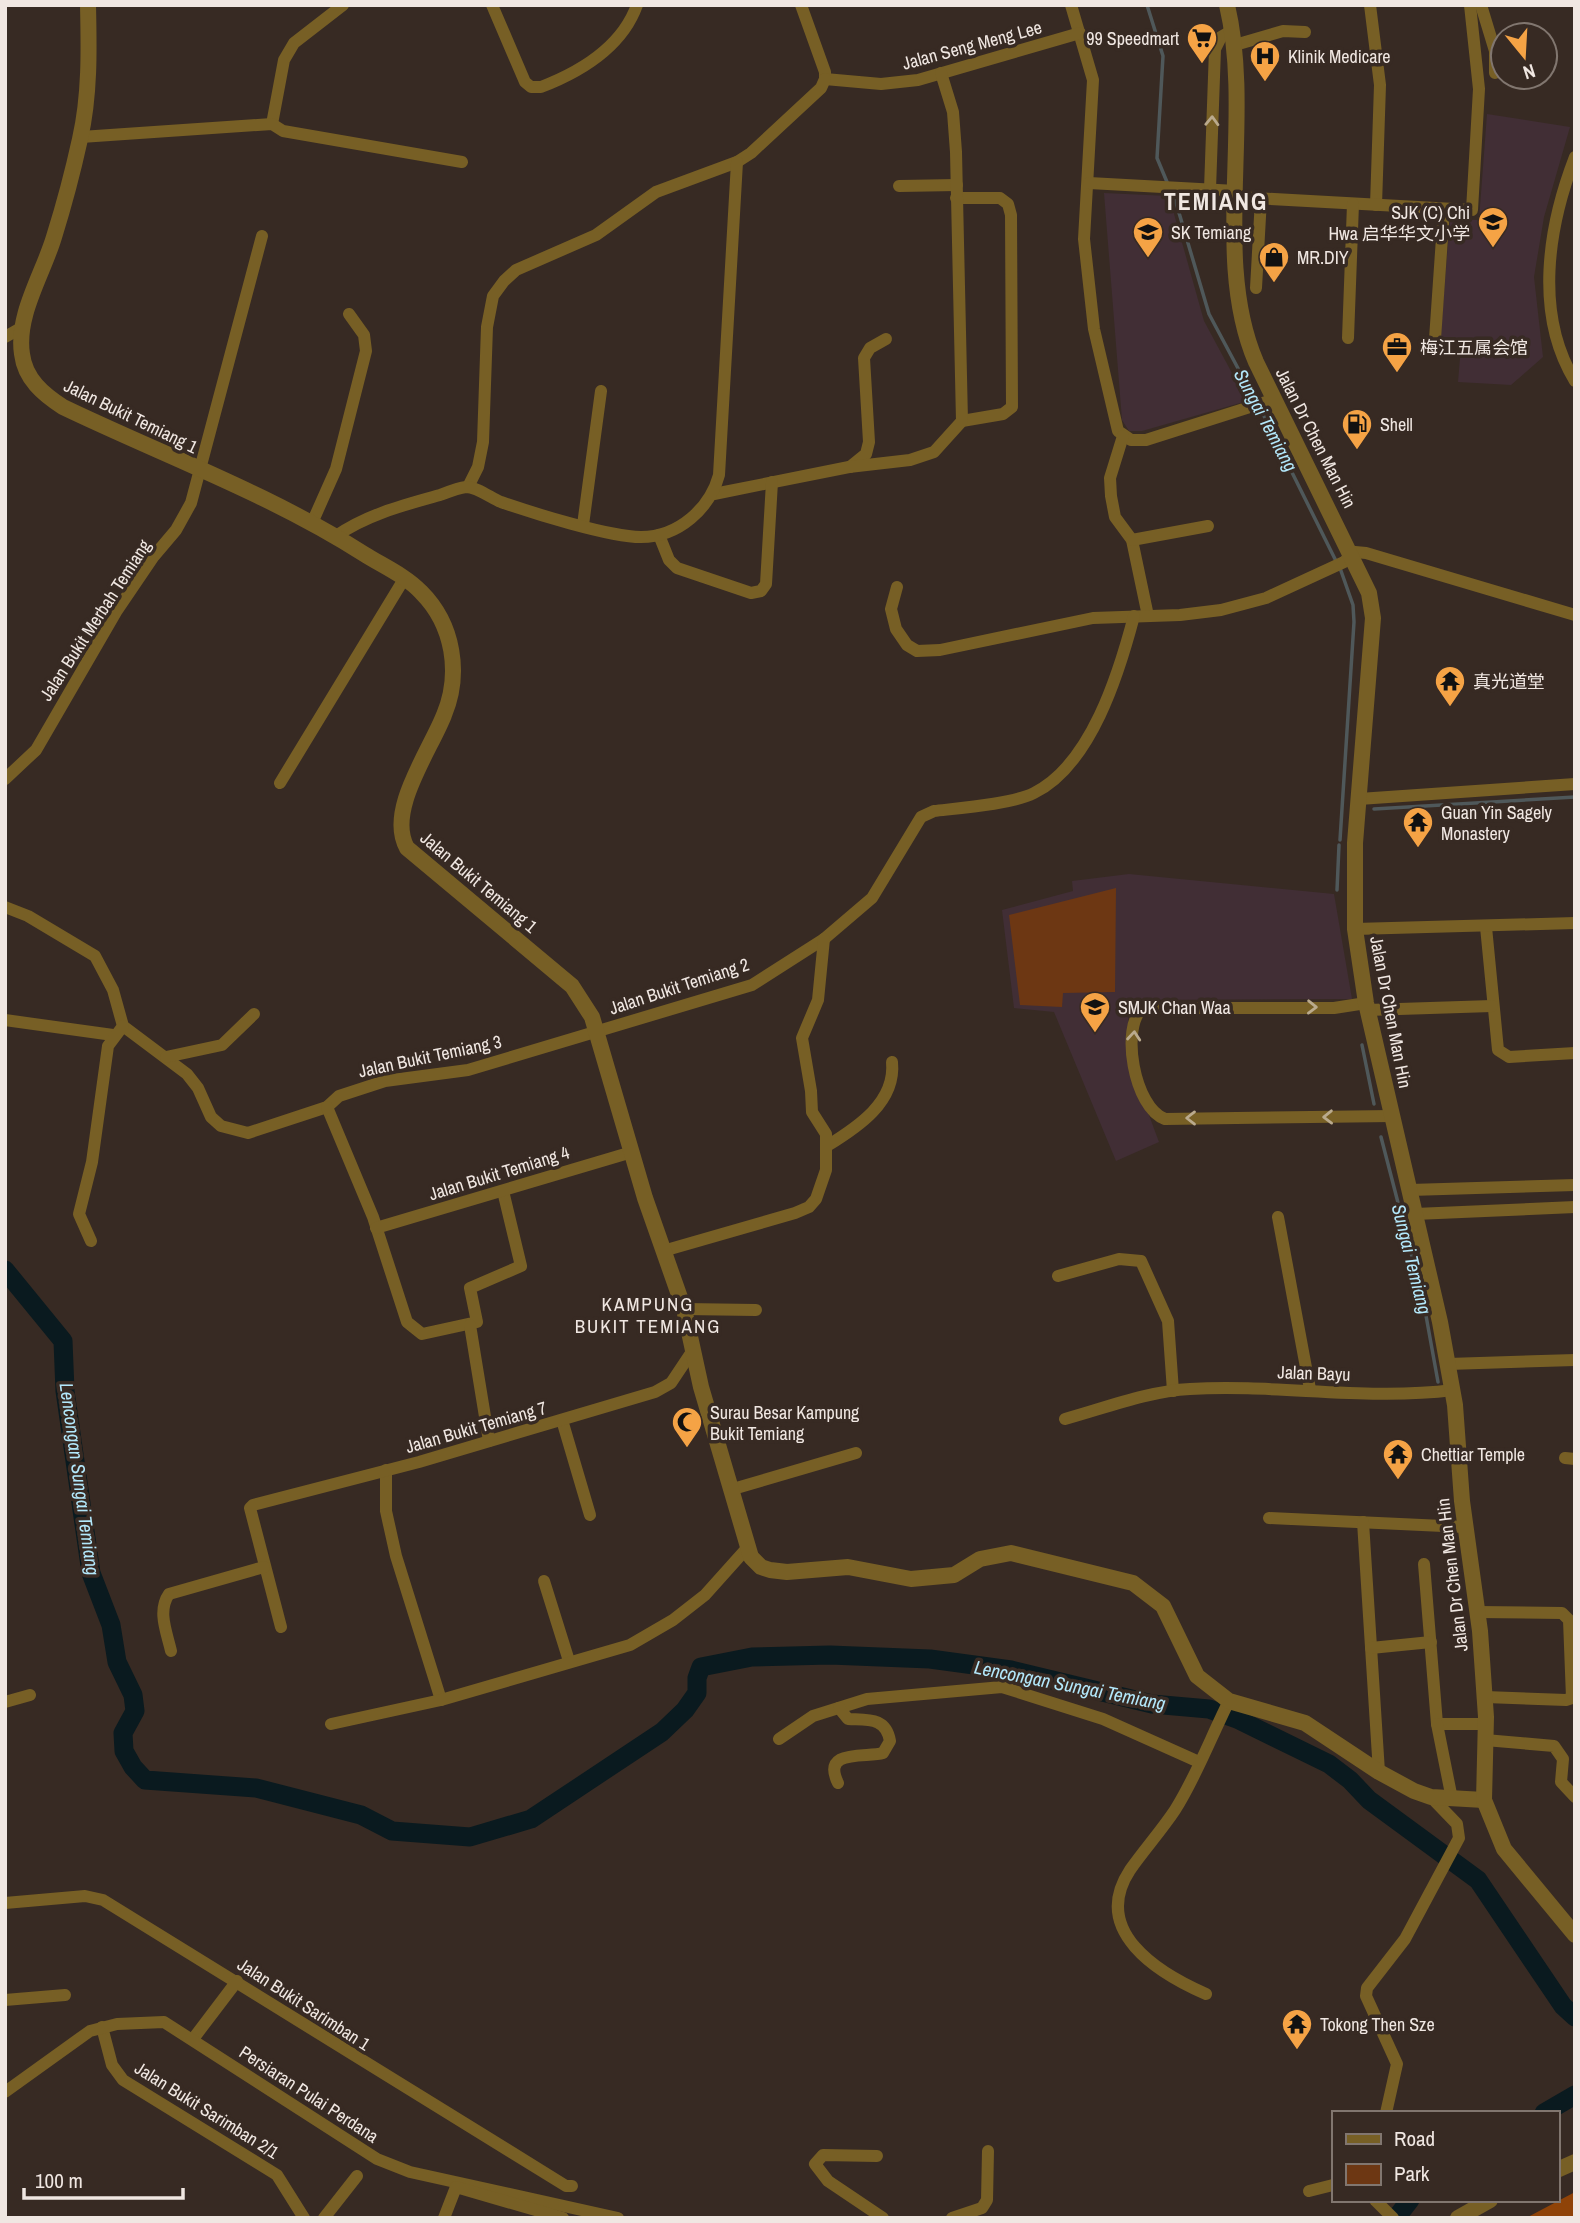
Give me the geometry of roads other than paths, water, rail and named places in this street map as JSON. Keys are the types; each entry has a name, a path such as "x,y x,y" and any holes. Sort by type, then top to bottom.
{"street":[{"path":"5,337 20,328 54,237 81,137 86,98 88,5"},
{"path":"272,124 284,60 294,43 343,5"},
{"path":"492,5 524,82 531,87 541,87 599,55 625,28 637,5"},
{"path":"1072,5 1093,80 1084,239 1094,329 1118,431 1131,440 1146,440 1252,409 1270,401"},
{"name":"Jalan Dr Chen Man Hin","path":"1227,5 1234,37 1237,298 1242,325 1270,401 1348,558 1369,593 1373,618 1355,843 1355,929 1367,1007 1453,1391 1465,1527 1485,1697 1483,1800 1504,1849 1575,1935"},
{"path":"1370,5 1380,85 1376,205"},
{"path":"1089,183 1210,189 1261,199 1472,210 1479,89 1469,5"},
{"path":"1481,5 1489,33"},
{"path":"468,487 478,467 483,442 487,327 493,296 516,270 596,235 656,192 737,162 751,153 821,88 825,72 803,6"},
{"path":"1210,189 1215,49 1221,37 1283,31 1304,32"},
{"name":"Jalan Seng Meng Lee","path":"825,79 891,84 941,73 1080,33"},
{"path":"941,73 953,112 962,421"},
{"path":"81,137 272,124 283,131 462,162"},
{"path":"1575,157 1556,211 1549,278 1554,330 1564,363 1575,381"},
{"path":"336,536 354,524 403,505 468,487 501,502 583,526 640,537 659,535 690,519 713,494 719,475 737,162"},
{"path":"713,494 849,467 910,460 934,452 962,421 1003,414 1012,407 1011,215 1008,204 1000,198 899,186"},
{"path":"1256,288 1261,199"},
{"path":"1348,338 1353,204"},
{"path":"1432,344 1444,209"},
{"name":"Jalan Bukit Merbah Temiang","path":"5,779 36,750 116,612 154,556 176,530 191,503 202,471 262,236"},
{"path":"312,523 336,469 366,351 364,335 349,314"},
{"name":"Jalan Bukit Temiang 1","path":"20,328 22,356 30,378 43,394 63,407 336,536 404,579 422,593 437,613 449,639 454,666 453,695 408,794 400,822 400,836 407,848 572,986 583,1000 597,1031 632,1152 684,1309 699,1380 748,1546"},
{"path":"849,467 866,454 869,442 864,358 870,348 886,339"},
{"path":"583,526 601,391"},
{"path":"1123,436 1110,478 1111,496 1115,517 1132,540 1148,616"},
{"path":"659,535 669,560 677,568 751,593 761,591 766,584 772,482"},
{"path":"1132,540 1208,526"},
{"path":"897,587 891,609 896,629 907,645 917,651 940,650 1081,620 1221,610 1266,598 1348,558 1366,553 1575,615"},
{"path":"280,783 404,579"},
{"name":"Jalan Bukit Temiang 2","path":"597,1031 752,985 824,939 872,898 921,817 934,811 1032,794 1053,781 1077,752 1109,697 1134,616"},
{"path":"1359,799 1575,784"},
{"path":"5,907 27,916 96,956 110,982 123,1026 113,1035 108,1046 92,1161 79,1214 90,1241"},
{"path":"1355,929 1486,928 1575,923"},
{"path":"1486,928 1492,1006 1500,1054 1509,1057 1575,1053"},
{"path":"663,1251 764,1223 809,1207 823,1184 826,1134 811,1112 811,1091 802,1038 818,1000 824,939"},
{"path":"1393,1116 1165,1119 1152,1112 1144,1102 1132,1062 1135,1019 1143,1008 1492,1006"},
{"path":"166,1057 222,1045 254,1014"},
{"path":"5,1020 113,1035"},
{"name":"Jalan Bukit Temiang 3","path":"123,1026 195,1082 211,1117 230,1130 248,1133 327,1107 340,1096 385,1081 468,1070 597,1031"},
{"path":"827,1146 866,1118 888,1094 894,1078 892,1062"},
{"path":"327,1107 350,1158 407,1322 422,1334 470,1325 479,1320 470,1288 521,1266 503,1191"},
{"name":"Jalan Bukit Temiang 4","path":"376,1228 447,1204 503,1191 632,1152"},
{"path":"1410,1190 1575,1185"},
{"path":"1415,1214 1575,1207"},
{"path":"1278,1217 1310,1389"},
{"path":"1058,1276 1119,1259 1142,1261 1168,1321 1173,1391"},
{"path":"684,1309 756,1310"},
{"path":"470,1325 489,1441"},
{"path":"671,1383 693,1350"},
{"path":"1448,1364 1549,1358 1575,1360"},
{"name":"Jalan Bukit Temiang 7","path":"264,1567 250,1508 257,1503 562,1420 655,1392 671,1383 699,1380"},
{"name":"Jalan Bayu","path":"1065,1419 1173,1391 1310,1389 1413,1395 1453,1391"},
{"path":"562,1420 590,1515"},
{"path":"733,1489 856,1453"},
{"path":"386,1470 386,1511 396,1556 441,1700"},
{"path":"1269,1518 1465,1527"},
{"path":"1363,1522 1379,1772"},
{"path":"331,1724 441,1700 630,1645 673,1620 705,1595 748,1546"},
{"path":"748,1546 751,1557 761,1567 787,1572 848,1567 911,1579 939,1578 954,1575 979,1559 1011,1553 1133,1583 1163,1606 1197,1676 1230,1701 1305,1723 1379,1772 1431,1797 1483,1800"},
{"path":"1424,1564 1437,1724 1452,1799"},
{"path":"171,1651 163,1613 163,1602 169,1594 264,1567 281,1627"},
{"path":"544,1581 569,1661"},
{"path":"1477,1612 1562,1613 1569,1620 1572,1698 1485,1697"},
{"path":"1371,1648 1431,1642"},
{"path":"779,1739 813,1716 867,1699 1002,1687 1103,1719 1199,1762"},
{"path":"5,1702 30,1695"},
{"path":"1206,1994 1174,1980 1129,1941 1118,1915 1119,1897 1129,1871 1176,1808 1230,1701"},
{"path":"838,1783 836,1771 842,1758 848,1755 883,1753 890,1741 885,1726 878,1721 848,1719 839,1708"},
{"path":"1437,1724 1554,1746 1563,1759 1561,1782 1575,1797"},
{"path":"1386,2111 1397,2064 1369,2006 1367,1988 1405,1939 1453,1849 1460,1828 1431,1797"},
{"name":"Jalan Bukit Sarimban 1","path":"5,1903 95,1897 237,1981 349,2055 566,2186 572,2186"},
{"path":"193,2039 237,1981"},
{"path":"5,2000 65,1995"},
{"name":"Persiaran Pulai Perdana","path":"5,2092 82,2036 102,2027 164,2022 377,2159 410,2172 587,2215 618,2218"},
{"name":"Jalan Bukit Sarimban 2/1","path":"102,2027 112,2065 123,2080 277,2175 304,2218"},
{"path":"952,2218 982,2208 986,2200 988,2151"},
{"path":"877,2156 822,2155 815,2164 828,2181 883,2218"},
{"path":"1559,2169 1575,2162"},
{"path":"324,2218 357,2176"},
{"path":"1309,2191 1332,2185"},
{"path":"444,2218 456,2187 563,2218"},
{"path":"1377,2202 1390,2215"},
{"path":"1458,2218 1486,2202"}],"waterway":[{"name":"Sungai Temiang","path":"1147,5 1163,56 1157,158 1177,206 1209,314 1256,402"},
{"name":"Sungai Temiang","path":"1260,408 1336,561"},
{"name":"Sungai Temiang","path":"1340,568 1353,605 1354,622 1340,840"},
{"path":"1374,809 1575,797"},
{"name":"Sungai Temiang","path":"1337,890 1339,845"},
{"name":"Sungai Temiang","path":"1362,1045 1374,1104"},
{"name":"Sungai Temiang","path":"1381,1137 1423,1299 1438,1382"},
{"name":"Lencongan Sungai Temiang","path":"5,1270 63,1341 65,1391 91,1573 111,1625 117,1662 133,1695 135,1711 123,1733 124,1751 145,1780 256,1788 361,1815 392,1831 470,1837 531,1819 662,1732 685,1710 697,1693 697,1678 701,1667 752,1657 830,1655 930,1659 1011,1670 1152,1704 1209,1709 1237,1719 1329,1764 1350,1780 1369,1800 1478,1880 1563,2006 1575,2017"},
{"name":"Sungai Temiang","path":"1547,2111 1575,2095"},
{"name":"Sungai Temiang","path":"1396,2218 1408,2202"}],"place":[{"name":"99 Speedmart","path":"1202,65"},
{"name":"Klinik Medicare","path":"1265,83"},
{"name":"SJK (C) Chi Hwa 启华华文小学","path":"1493,249"},
{"name":"SK Temiang","path":"1148,259"},
{"name":"MR.DIY","path":"1274,284"},
{"name":"梅江五属会馆","path":"1397,374"},
{"name":"Shell","path":"1357,451"},
{"name":"真光道堂","path":"1450,708"},
{"name":"Guan Yin Sagely Monastery","path":"1418,849"},
{"name":"SMJK Chan Waa","path":"1095,1034"},
{"name":"Surau Besar Kampung Bukit Temiang","path":"687,1449"},
{"name":"Chettiar Temple","path":"1398,1481"},
{"name":"Tokong Then Sze","path":"1297,2051"}],"district":[{"name":"TEMIANG","path":"1216,201"},
{"name":"KAMPUNG BUKIT TEMIANG","path":"648,1315"}]}
